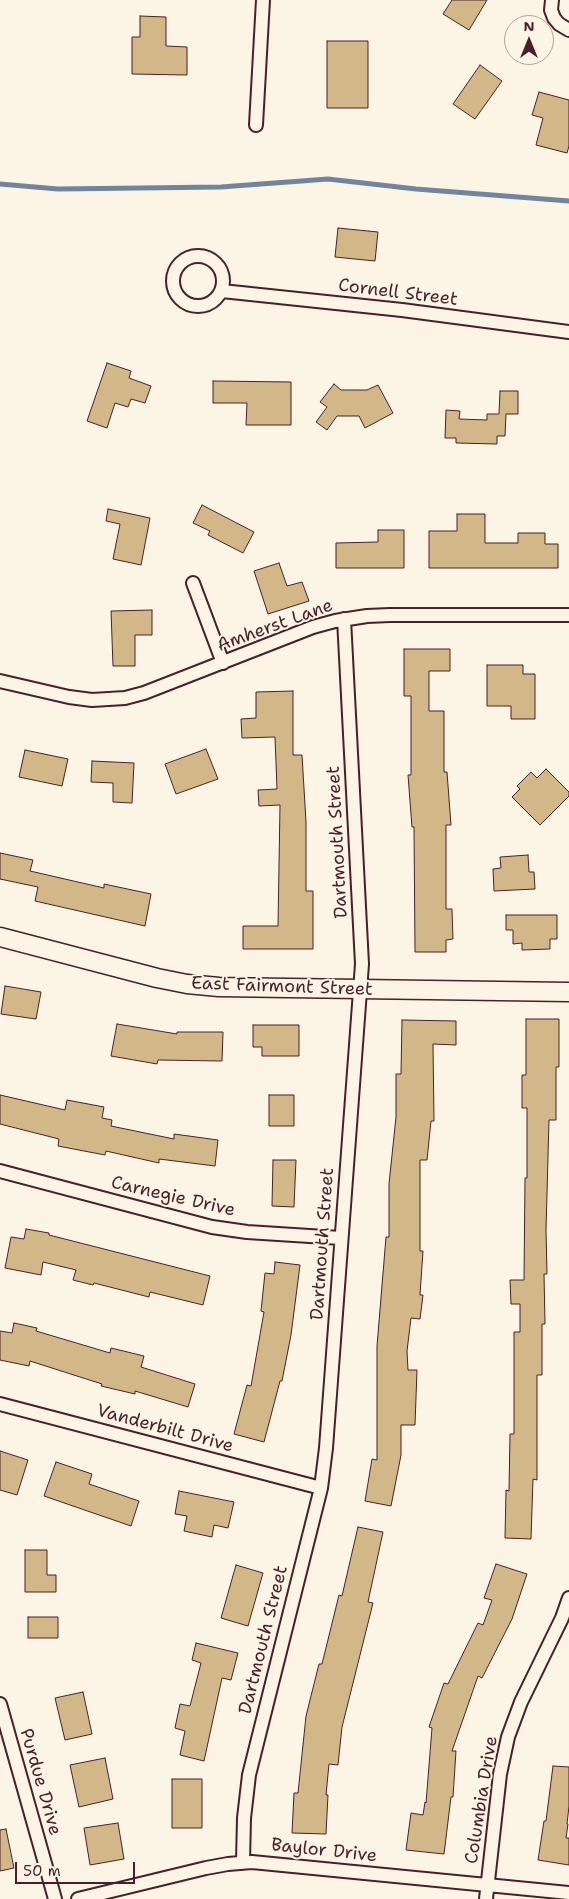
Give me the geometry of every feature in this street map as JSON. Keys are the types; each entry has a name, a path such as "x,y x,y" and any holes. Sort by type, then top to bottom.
{"street":[{"path":"256,125 263,0"},
{"path":"552,0 551,10 554,18 559,24 569,30"},
{"path":"206,256 219,266 224,283 222,291 211,303 195,306 187,304 176,293 173,285 176,269 188,257 206,256"},
{"name":"Cornell Street","path":"222,291 402,310 569,332"},
{"path":"193,583 223,663"},
{"name":"Amherst Lane","path":"0,681 69,697 92,700 124,698 144,693 313,628 344,619 390,615 569,615"},
{"name":"Dartmouth Street","path":"243,1862 245,1813 252,1760 321,1488 326,1448 362,955 344,619"},
{"name":"East Fairmont Street","path":"0,937 140,974 186,984 230,988 569,992"},
{"name":"Carnegie Drive","path":"0,1171 212,1227 260,1233 341,1238"},
{"name":"Vanderbilt Drive","path":"0,1404 321,1488"},
{"name":"Columbia Drive","path":"486,1899 500,1774 508,1737 521,1702 562,1618 569,1598"},
{"name":"Purdue Drive","path":"0,1704 55,1899"},
{"name":"Baylor Drive","path":"78,1899 206,1868 243,1862 279,1863 569,1893"}],"building":[{"path":"452,0 487,0 469,30 443,14"},
{"path":"140,16 166,17 166,46 187,47 187,75 132,74 132,37 140,37"},
{"path":"327,41 368,41 368,108 327,108"},
{"path":"480,65 502,81 475,119 453,104"},
{"path":"539,92 569,100 569,146 567,153 536,145 543,118 532,115"},
{"path":"338,228 378,232 375,261 335,257"},
{"path":"107,363 131,371 129,378 151,386 145,403 131,399 128,407 115,403 107,428 87,421"},
{"path":"213,381 291,382 291,425 246,425 247,403 213,403"},
{"path":"334,384 341,390 367,390 378,385 393,413 365,428 359,416 337,416 327,430 316,422 327,407 320,402"},
{"path":"500,391 518,391 518,414 506,414 505,436 497,436 497,444 456,443 456,438 445,438 446,410 460,411 459,419 487,420 487,414 499,414"},
{"path":"202,505 254,532 243,553 208,535 210,531 193,523"},
{"path":"108,509 150,518 141,565 113,559 120,524 106,521"},
{"path":"457,514 485,514 485,543 518,543 518,533 545,533 545,544 558,544 558,568 429,568 429,531 457,531"},
{"path":"378,530 404,530 404,568 336,568 336,543 378,542"},
{"path":"279,563 287,586 302,582 309,601 268,614 254,571"},
{"path":"152,610 152,635 135,635 135,666 113,666 111,611"},
{"path":"404,649 450,649 450,671 429,671 429,711 444,711 444,772 447,772 451,825 446,825 446,909 452,909 453,939 446,940 446,952 415,952 414,827 412,827 408,775 411,775 411,696 404,696"},
{"path":"487,665 523,665 523,674 535,674 535,719 511,719 511,706 487,706"},
{"path":"293,691 293,755 302,755 306,822 306,891 313,891 313,949 243,949 243,926 278,926 280,805 259,806 258,790 277,789 275,737 242,738 241,719 256,718 256,692"},
{"path":"206,749 218,779 176,794 165,764"},
{"path":"25,750 68,759 62,786 19,777"},
{"path":"92,761 134,763 132,803 113,802 113,783 91,782"},
{"path":"546,769 569,792 569,796 540,825 512,797 520,789 517,786 531,772 537,778"},
{"path":"0,853 33,860 30,871 104,888 104,884 151,894 145,926 35,901 38,887 0,879"},
{"path":"528,855 529,872 534,872 535,889 494,891 493,869 501,868 500,857"},
{"path":"506,915 557,915 557,939 550,939 550,949 522,950 522,943 513,944 513,930 506,930"},
{"path":"5,986 41,992 36,1019 1,1014"},
{"path":"526,1019 559,1019 559,1067 556,1067 556,1120 549,1120 546,1230 547,1274 544,1274 545,1324 542,1324 542,1375 537,1375 537,1480 533,1479 531,1539 505,1538 506,1490 509,1491 510,1434 514,1434 514,1332 520,1332 520,1304 511,1304 510,1280 524,1280 527,1108 522,1108 522,1075 526,1075"},
{"path":"402,1020 456,1021 456,1045 433,1044 434,1121 431,1121 427,1160 420,1160 420,1251 423,1251 420,1295 423,1295 420,1319 411,1318 407,1351 408,1370 417,1370 415,1425 401,1425 401,1455 391,1506 365,1501 372,1459 377,1460 377,1346 386,1237 389,1237 389,1184 396,1117 396,1074 401,1074"},
{"path":"117,1024 177,1034 177,1032 223,1032 222,1061 158,1060 157,1064 111,1056"},
{"path":"253,1025 299,1025 299,1056 262,1056 262,1047 253,1047"},
{"path":"0,1095 65,1110 67,1100 104,1107 102,1118 112,1120 111,1126 174,1139 174,1134 218,1140 215,1166 159,1159 159,1163 106,1151 105,1155 58,1146 59,1139 0,1124"},
{"path":"269,1095 294,1095 294,1126 269,1126"},
{"path":"273,1160 296,1160 294,1207 272,1206"},
{"path":"26,1229 49,1233 49,1235 210,1276 203,1305 150,1292 149,1297 94,1283 93,1285 73,1280 76,1270 43,1262 41,1275 5,1268 11,1237 24,1239"},
{"path":"275,1262 300,1265 291,1335 282,1381 280,1381 264,1442 234,1434 247,1385 251,1386 264,1312 261,1311 265,1273 274,1274"},
{"path":"14,1323 37,1328 36,1331 110,1353 111,1348 144,1356 141,1367 195,1384 188,1407 135,1391 135,1394 101,1386 102,1384 30,1361 29,1366 0,1360 0,1331 12,1333"},
{"path":"0,1451 28,1460 17,1495 0,1490"},
{"path":"56,1462 92,1474 89,1484 139,1501 131,1526 44,1496"},
{"path":"179,1491 234,1502 228,1528 214,1525 212,1537 184,1531 187,1516 175,1514"},
{"path":"358,1527 383,1532 368,1602 373,1603 342,1727 338,1765 329,1764 326,1795 328,1795 326,1834 292,1833 294,1793 298,1793 306,1716 319,1664 322,1664 339,1595 342,1596"},
{"path":"25,1550 47,1550 47,1575 56,1575 56,1592 25,1592"},
{"path":"496,1564 527,1574 512,1619 482,1678 478,1676 452,1751 456,1751 453,1797 451,1797 444,1854 406,1850 411,1813 423,1815 426,1803 432,1728 429,1727 444,1683 448,1684 478,1623 483,1625 492,1600 484,1598"},
{"path":"236,1565 263,1573 248,1626 221,1618"},
{"path":"28,1617 58,1617 58,1638 28,1638"},
{"path":"196,1643 238,1653 231,1680 222,1678 204,1761 180,1755 185,1731 175,1728 180,1704 190,1706 201,1663 192,1660"},
{"path":"83,1692 92,1734 65,1740 55,1698"},
{"path":"105,1758 113,1799 79,1807 70,1765"},
{"path":"553,1766 569,1767 569,1806 566,1838 569,1838 569,1865 538,1860 544,1821 546,1821"},
{"path":"172,1779 202,1779 202,1828 172,1828"},
{"path":"118,1823 124,1859 90,1865 84,1828"},
{"path":"6,1829 14,1868 0,1871 0,1830"}],"waterway":[{"path":"0,184 58,189 221,187 328,179 416,189 569,201"}]}
